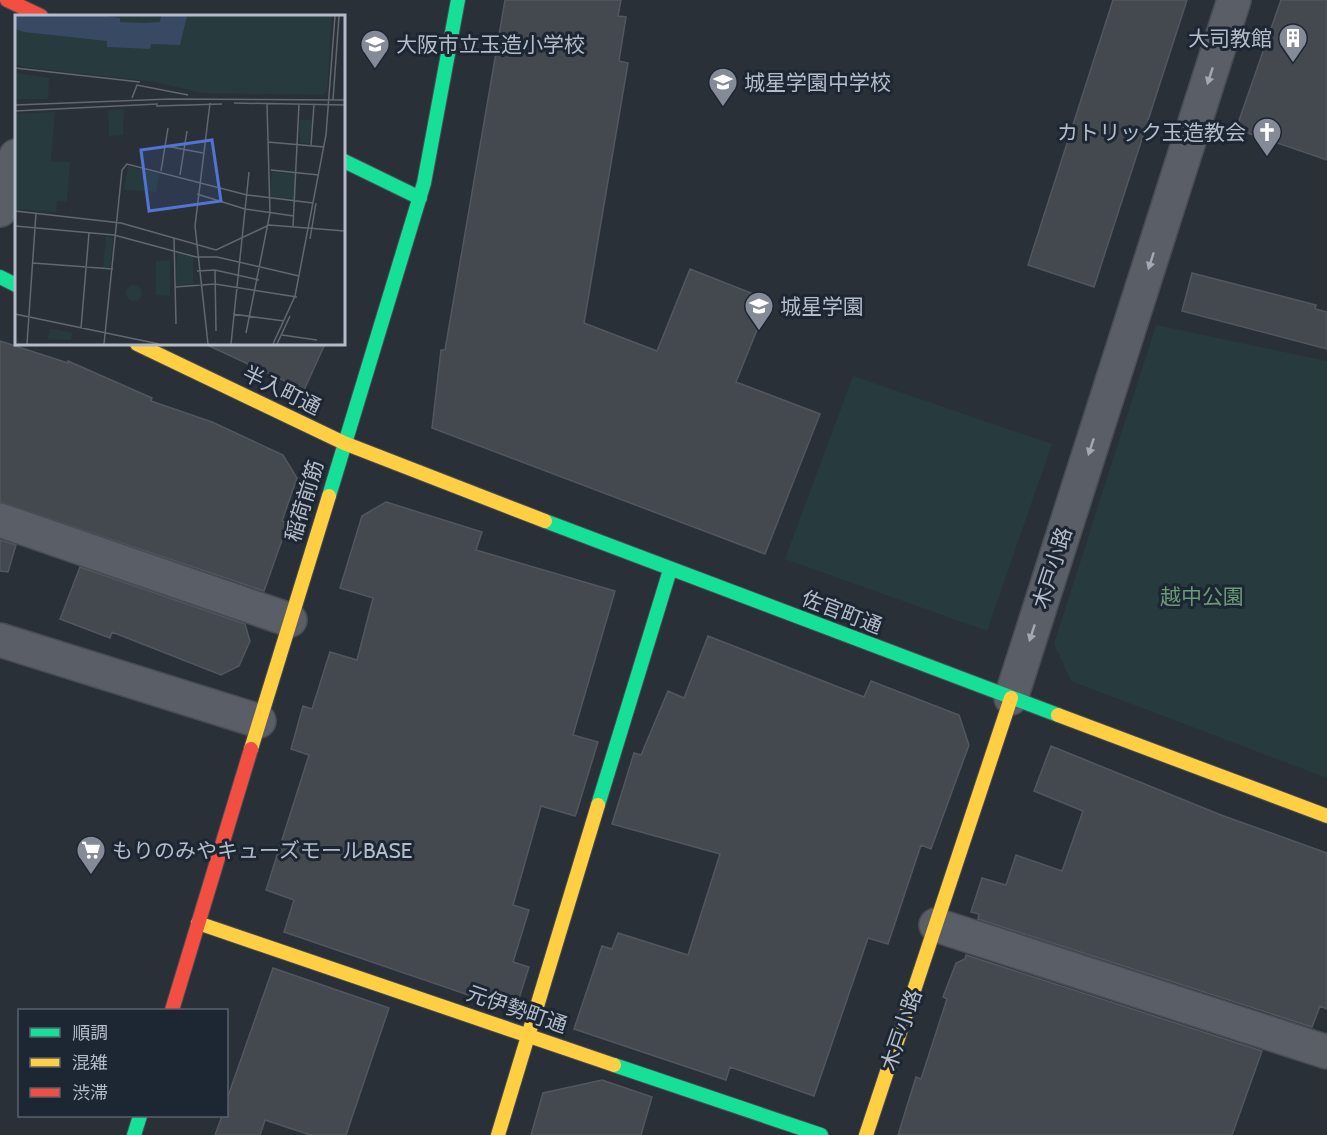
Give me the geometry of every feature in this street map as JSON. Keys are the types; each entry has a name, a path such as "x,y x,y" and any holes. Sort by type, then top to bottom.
{"street":[{"path":"7,0 39,15"},
{"name":"稲荷前筋","path":"173,1009 420,198 458,0"},
{"name":"木戸小路","path":"866,1135 1011,698 1234,0"},
{"path":"0,210 15,159"},
{"path":"345,161 420,198"},
{"path":"0,277 15,284"},
{"name":"半入町通","path":"139,345 344,443"},
{"name":"佐官町通","path":"344,443 670,570 1327,816"},
{"path":"0,520 290,620"},
{"path":"498,1135 670,570"},
{"path":"0,640 259,721"},
{"name":"元伊勢町通","path":"198,923 821,1135"},
{"path":"936,925 1327,1052"},
{"path":"134,1135 140,1117"}],"green space":[{"name":"越中公園","path":"1156,325 1327,361 1327,778 1071,681 1054,644"},
{"path":"853,376 1052,444 987,631 785,559"}],"building":[{"path":"505,0 621,0 618,16 626,17 619,61 628,63 584,323 657,351 690,269 769,300 736,382 820,414 765,554 432,428 441,350 445,350"},
{"path":"1113,0 1187,0 1094,287 1028,265"},
{"name":"大司教館","path":"1281,0 1327,0 1327,160 1236,129"},
{"path":"1192,273 1316,305 1315,309 1327,312 1327,349 1182,311"},
{"path":"0,341 68,363 68,361 152,398 151,401 212,422 283,455 297,478 282,521 288,523 264,591 0,502"},
{"path":"207,345 325,345 304,390"},
{"path":"386,502 482,532 476,550 615,591 573,735 598,742 576,814 575,816 541,806 513,905 529,910 513,962 529,967 515,1011 284,932 294,900 266,890 309,755 291,749 303,706 312,709 330,652 357,660 373,598 340,588 362,516"},
{"path":"0,540 16,545 8,572 0,571"},
{"path":"80,567 245,624 250,641 239,666 221,675 112,632 110,638 60,619"},
{"path":"708,636 864,697 871,681 959,715 969,745 931,849 921,845 888,944 868,938 814,1096 730,1067 726,1080 574,1029 602,946 612,949 618,933 688,955 720,854 612,824 634,753 641,755 668,691 684,698"},
{"path":"1051,746 1221,815 1327,853 1327,1009 1320,1006 1312,1027 978,919 979,914 971,912 982,878 1006,885 1016,855 1062,871 1083,811 1034,791"},
{"path":"966,955 1262,1051 1232,1135 898,1135 916,1077 921,1079 947,999 943,997 956,963 965,959"},
{"path":"273,968 389,1008 346,1135 310,1135 265,1120 260,1135 215,1135 222,1117 228,1117 228,1096"},
{"path":"602,1080 652,1097 641,1135 531,1135 543,1093"}],"traffic: fast":[{"path":"329,496 424,183 458,0"},
{"path":"345,161 420,198"},
{"path":"0,277 15,284"},
{"path":"545,521 1058,715"},
{"path":"598,805 670,570"},
{"path":"614,1065 821,1135"},
{"path":"134,1135 140,1117"}],"traffic: slow":[{"path":"139,345 344,443 545,521"},
{"path":"251,749 329,496"},
{"path":"866,1135 1011,698"},
{"path":"1058,715 1327,816"},
{"path":"498,1135 598,805"},
{"path":"198,923 614,1065"}],"traffic: jam":[{"path":"7,0 39,15"},
{"path":"172,1009 251,749"}],"place":[{"name":"大司教館","path":"1293,64"},
{"name":"大阪市立玉造小学校","path":"375,70"},
{"name":"城星学園中学校","path":"723,108"},
{"name":"カトリック玉造教会","path":"1267,158"},
{"name":"城星学園","path":"759,332"},
{"name":"もりのみやキューズモールBASE","path":"91,876"}]}
